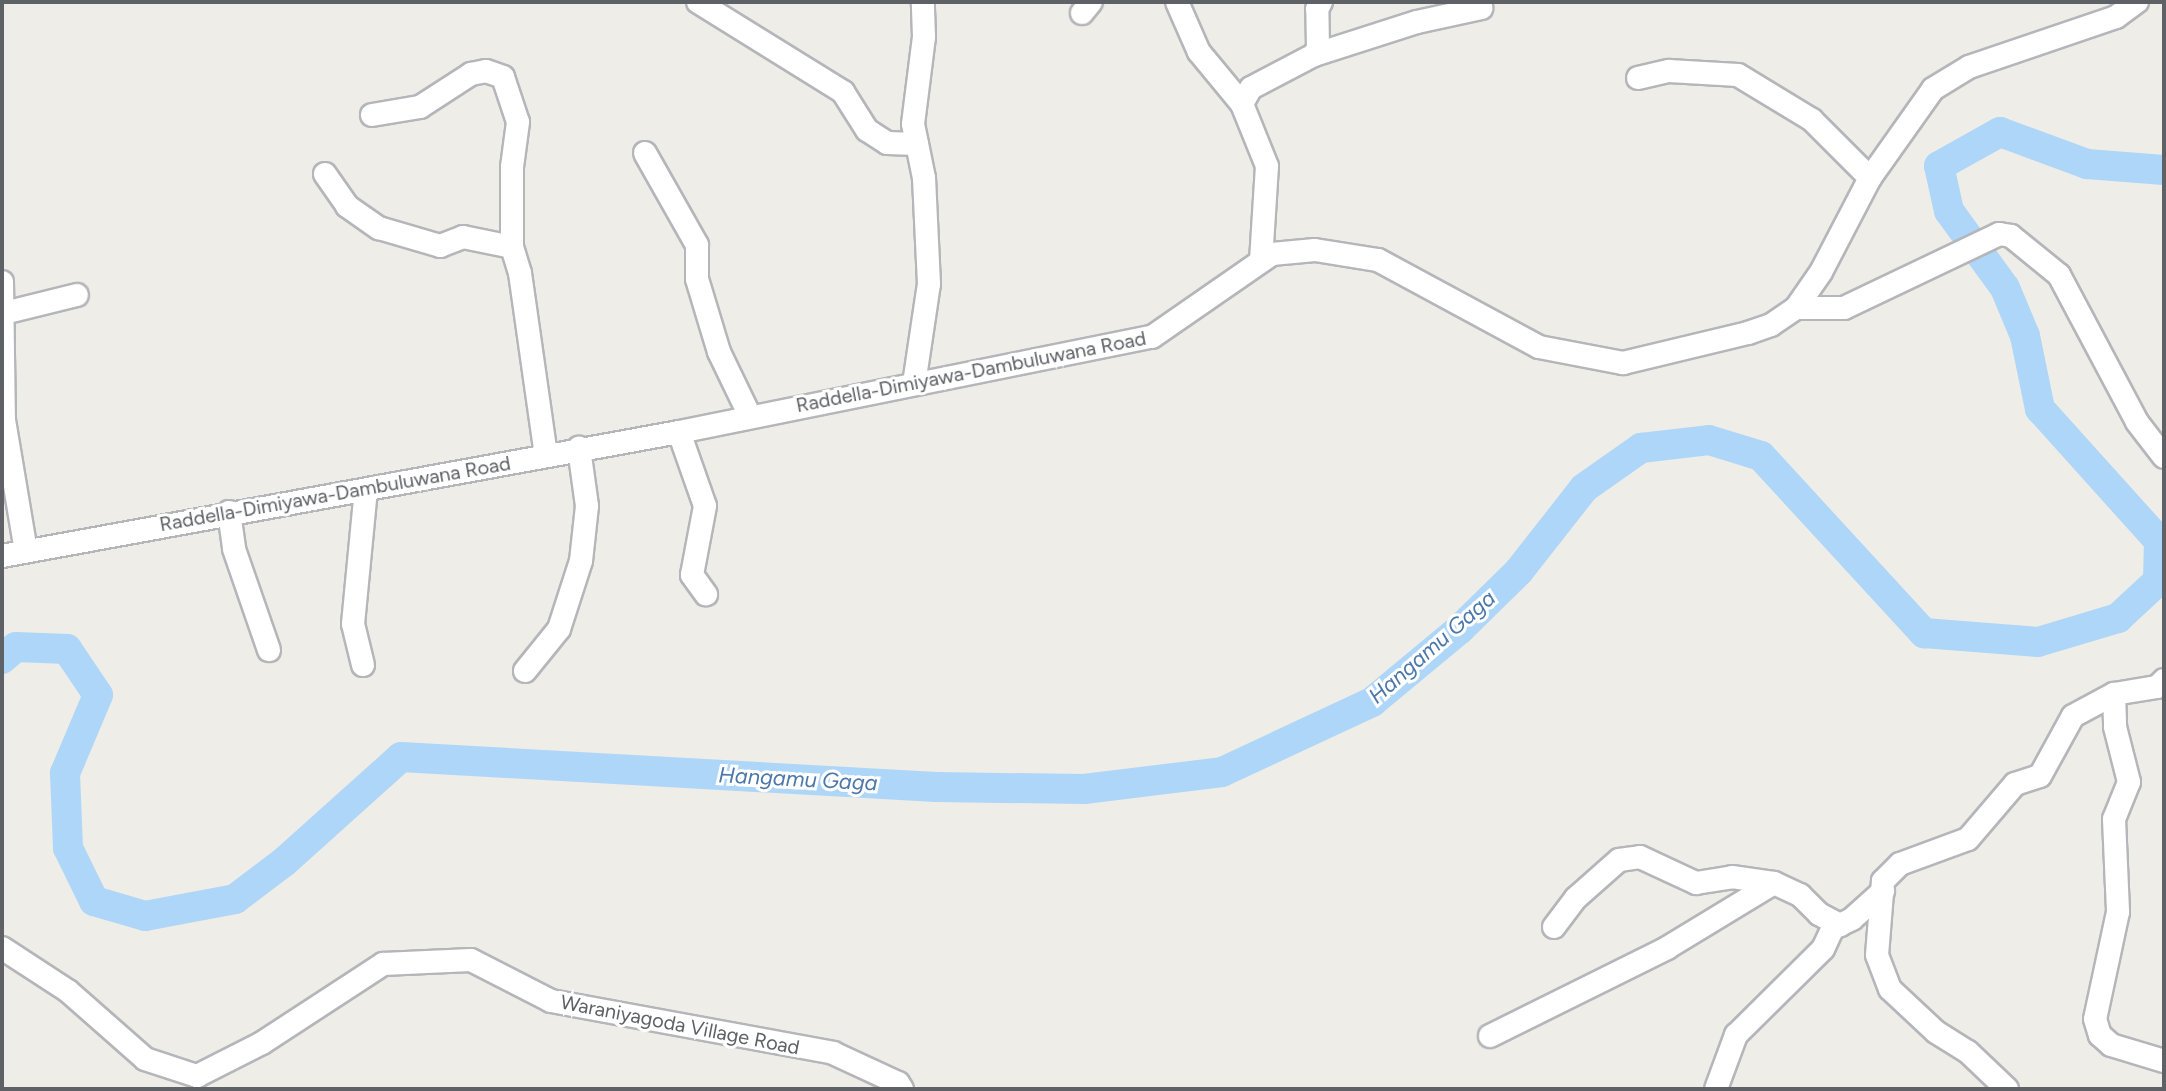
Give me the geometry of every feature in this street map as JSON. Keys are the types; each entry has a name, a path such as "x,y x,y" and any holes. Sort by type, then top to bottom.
{"street":[{"path":"698,2 843,92 867,130 887,143 917,144"},
{"path":"914,384 929,284 924,178 913,124 924,37 923,2"},
{"path":"1177,2 1199,52 1242,104 1267,166 1261,261"},
{"path":"1314,55 1318,48 1317,9 1321,2"},
{"name":"Raddella-Dimiyawa-Dambuluwana Road","path":"2,556 679,432 1152,337 1272,254 1315,250 1378,260 1539,347 1623,363 1748,333 1771,325 1796,308 1821,272 1870,178 1933,89 1969,67 2116,17 2137,2"},
{"path":"1242,104 1251,88 1314,55 1417,22 1481,8"},
{"path":"372,115 420,107 471,74 486,71 503,77 518,122 512,167 512,247 520,273 546,455"},
{"path":"1638,78 1669,71 1738,75 1812,120 1870,178"},
{"path":"645,153 697,245 697,279 719,352 750,416"},
{"path":"325,174 347,206 379,228 440,246 463,237 512,247"},
{"path":"1796,308 1844,308 1999,234 2011,236 2059,275 2137,422 2162,448"},
{"path":"2,282 4,420 26,551"},
{"path":"4,313 77,295"},
{"path":"679,432 705,506 692,575 706,594"},
{"path":"525,671 559,629 581,561 587,506 579,448"},
{"path":"363,665 353,624 366,490"},
{"path":"229,512 234,549 269,650"},
{"path":"2007,1089 1968,1052 1936,1032 1890,989 1877,955 1883,881 1900,864 1968,839 2015,784 2040,776 2073,716 2114,694 2162,686"},
{"path":"2114,694 2115,727 2129,782 2114,819 2118,912 2095,1019 2100,1035 2111,1045 2164,1061"},
{"path":"1554,927 1576,898 1619,860 1640,857 1696,883 1732,877 1774,883 1800,895 1819,914 1840,925"},
{"path":"1490,1036 1667,948 1774,883"},
{"path":"1716,1089 1736,1035 1823,949 1833,928 1852,919 1883,891"},
{"name":"Waraniyagoda Village Road","path":"2,948 68,991 145,1059 197,1076 262,1043 383,964 471,960 551,1001 833,1053 898,1083 902,1089"}],"waterway":[{"name":"Hangamu Gaga","path":"2,659 16,647 67,649 98,695 65,773 68,848 94,901 145,916 235,899 284,862 401,757 936,787 1084,789 1222,772 1372,702 1460,629 1519,571 1584,488 1641,448 1709,440 1761,456 1924,633 2038,642 2118,618 2158,581 2159,541 2040,409 2025,336 2005,288 1949,211 1939,166 2000,132 2087,164 2164,170"}]}
